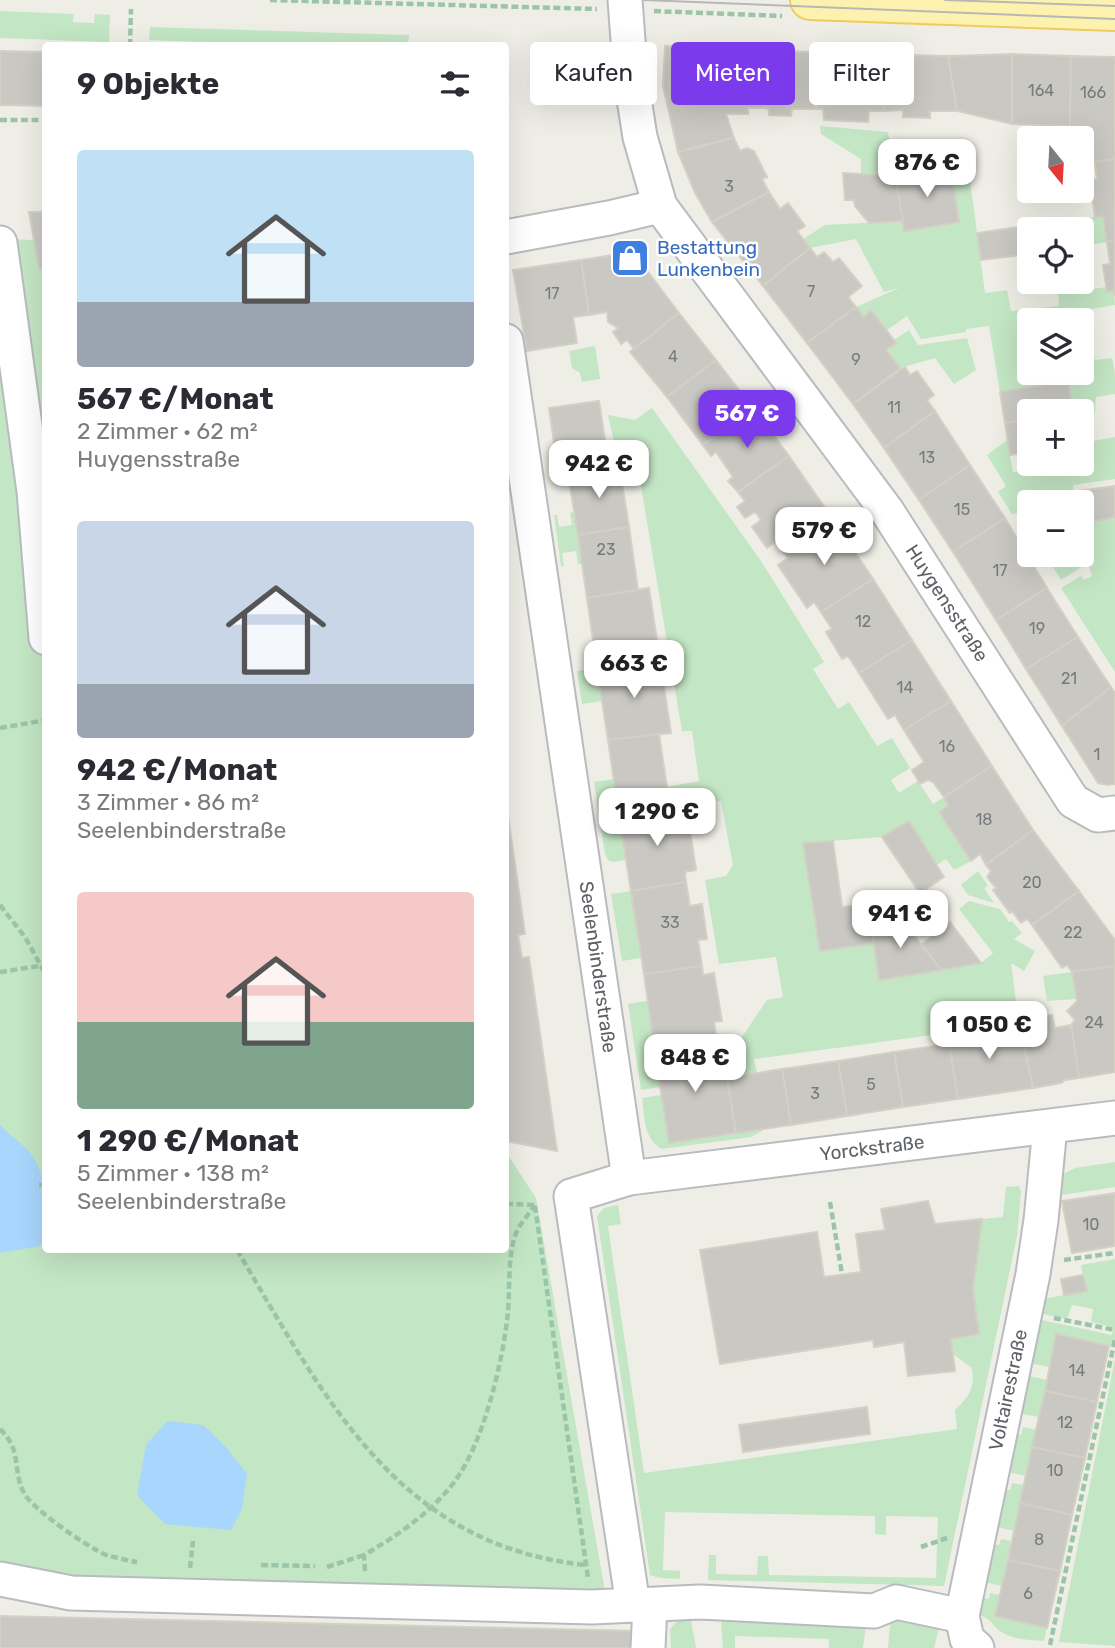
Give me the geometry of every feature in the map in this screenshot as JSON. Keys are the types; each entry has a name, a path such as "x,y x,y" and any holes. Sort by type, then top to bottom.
{"main road":[{"path":"798,8 1115,11"}],"street":[{"name":"Huygensstraße","path":"625,5 631,80 640,136 660,206 887,511 1073,800 1098,815 1115,813"},
{"path":"509,236 660,206"},
{"path":"0,243 34,491 42,589"},
{"name":"Seelenbinderstraße","path":"509,361 629,1178"},
{"name":"Yorckstraße","path":"641,1605 571,1196 629,1178 1115,1118"},
{"name":"Voltairestraße","path":"962,1616 1025,1312 1041,1220 1049,1126"},
{"path":"0,1579 71,1593 592,1607 700,1602 874,1611 897,1602 962,1616 967,1639 977,1648"},
{"path":"641,1605 648,1648"}],"path":[{"path":"270,0 798,8"},
{"path":"130,42 131,9"},
{"path":"0,120 42,120"},
{"path":"0,728 42,721"},
{"path":"0,905 42,964"},
{"path":"0,972 42,966"},
{"path":"830,1202 842,1274"},
{"path":"255,1565 328,1567 364,1555 388,1541 430,1508 454,1482 474,1450 495,1377 507,1321 511,1260 517,1231 535,1205 592,1607"},
{"path":"239,1253 316,1379 349,1427 383,1467 430,1508 496,1543 550,1561 586,1564"},
{"path":"1025,1312 1115,1330"},
{"path":"1050,1645 1115,1339"},
{"path":"0,1429 14,1448 24,1494 46,1516 104,1554 145,1564"},
{"path":"921,1547 954,1532"},
{"path":"190,1568 193,1541"},
{"path":"364,1555 368,1601"},
{"path":"180,1568 203,1568"}],"green space":[{"path":"0,11 74,14 73,22 94,23 95,14 110,15 109,42 0,38"},
{"path":"150,27 409,35 408,42 149,40"},
{"path":"820,126 888,132 895,176 861,175 861,159 821,134"},
{"path":"968,165 985,293 1007,290 1011,311 1017,310 1017,385 1043,385 1000,392 989,326 921,339 907,316 887,330 871,311 864,317 856,307 899,288 884,292 856,239 810,248 803,239 825,225 903,221 904,231 958,223 951,168"},
{"path":"1103,216 1107,242 1094,244 1094,217"},
{"path":"0,239 34,240 39,269 42,269 42,1253 509,1253 509,1157 536,1198 607,1603 44,1584 0,1571"},
{"path":"1106,287 1107,292 1114,290 1115,305 1094,309 1040,308 1059,306 1058,294 1094,294 1094,289"},
{"path":"909,330 918,345 967,338 976,370 954,384 935,358 900,368 886,350 896,343 894,340"},
{"path":"595,346 600,379 582,382 580,373 572,368 569,351"},
{"path":"1094,354 1095,360 1112,358 1115,394 1096,397 1094,415 1094,399 1071,399 1068,385 1094,385"},
{"path":"652,408 761,561 824,662 813,669 838,709 849,702 877,746 892,738 910,768 891,780 899,793 918,781 933,804 944,797 948,806 939,812 971,861 954,870 946,859 937,865 909,822 882,837 804,843 820,950 874,943 879,980 981,963 993,953 959,909 969,901 1000,909 1009,922 1012,921 1022,933 1014,939 1035,951 1024,971 1011,963 1016,1002 944,1012 947,1033 754,1059 757,1073 727,1078 725,1062 767,1000 783,997 776,957 719,964 705,880 726,876 733,865 721,801 670,807 667,787 699,781 692,731 682,731 637,462 619,464 608,415 635,420"},
{"path":"1115,437 1115,479 1073,485 1073,490 1017,490 1017,513 1012,514 998,492 1006,486 987,455 1007,440 1013,472 1017,471 1017,476 1094,476 1094,441"},
{"path":"574,512 582,564 578,564 576,551 562,553 564,566 561,566 554,515 557,515 559,527 572,525 570,513"},
{"path":"1115,517 1115,672 1061,588 1081,576 1084,580 1092,576 1089,567 1094,567 1094,520"},
{"path":"1053,567 1082,567 1061,580"},
{"path":"597,668 602,701 582,704 577,671"},
{"path":"614,779 626,860 613,862 608,860 605,854 594,782"},
{"path":"978,871 988,886 984,888 994,903 968,895 961,885"},
{"path":"631,891 641,958 622,961 611,894"},
{"path":"1072,972 1077,999 1047,1001 1043,976"},
{"path":"647,1001 660,1087 641,1090 628,1004"},
{"path":"661,1095 669,1143 762,1131 751,1137 662,1149 648,1133 642,1098"},
{"path":"1115,1162 1115,1187 1062,1195 1063,1174 1075,1168"},
{"path":"1019,1186 1021,1191 1017,1236 944,1586 708,1580 709,1555 716,1555 716,1574 757,1575 758,1556 768,1556 769,1575 936,1578 938,1517 886,1516 886,1535 875,1534 875,1516 665,1512 663,1570 680,1571 680,1579 650,1575 597,1216 604,1208 618,1205 621,1224 608,1226 644,1473 957,1429 955,1410 970,1392 973,1375 972,1368 953,1354 951,1339 979,1334 973,1289 982,1219 1003,1217 1006,1187"},
{"path":"1115,1259 1115,1347 1057,1334 1050,1367 1028,1363 1037,1319 1112,1335 1113,1327 1091,1322 1093,1309 1072,1305 1067,1319 1039,1313 1042,1299 1086,1291 1081,1265"},
{"path":"1115,1359 1115,1646 1059,1642 1061,1630"},
{"path":"1025,1375 1047,1380 1039,1417 1017,1413"},
{"path":"1023,1427 1036,1430 1026,1476 1004,1471 1012,1433 1021,1435"},
{"path":"1012,1483 1024,1485 1014,1531 992,1526 1000,1489 1010,1490"},
{"path":"1001,1539 1011,1541 1002,1586 980,1581 989,1544 999,1545"},
{"path":"990,1593 1000,1595 995,1616 1047,1628 1044,1641 1010,1636 1001,1632 987,1618 978,1615 977,1597 989,1599"},
{"path":"891,1613 936,1620 939,1628 934,1648 888,1648"},
{"path":"678,1620 691,1620 696,1648 671,1648 670,1629"},
{"path":"721,1621 866,1625 863,1648 829,1648 829,1639 735,1636 735,1648 723,1648"}],"water":[{"path":"0,1124 28,1150 40,1171 42,1246 0,1253"},
{"path":"167,1421 203,1425 226,1447 247,1474 242,1509 231,1530 165,1524 137,1495 146,1445"}],"building":[{"path":"665,46 671,46 671,105 764,105 764,108 748,108 748,114 726,114 734,138 678,152 663,86"},
{"path":"0,51 42,52 42,106 0,105"},
{"path":"795,52 809,52 809,105 816,105 816,109 792,109 791,116 769,115 769,109 764,108 764,105 795,105"},
{"path":"1012,54 1012,124 957,111 948,56"},
{"path":"1012,54 1071,56 1070,126 1012,124"},
{"path":"914,55 948,56 957,111 930,111 930,118 903,117 903,110 885,111 884,105 914,105"},
{"path":"1071,56 1115,57 1115,159 1095,162 1094,126 1070,126"},
{"path":"816,105 884,105 885,111 869,111 868,122 824,120 823,109 816,109"},
{"path":"734,138 740,151 747,148 754,151 767,177 762,179 769,192 712,222 695,193 678,152"},
{"path":"1115,159 1115,240 1107,242 1103,216 1095,217 1095,162"},
{"path":"951,168 959,222 904,231 895,176"},
{"path":"843,173 895,176 903,221 869,223 855,206 854,200 845,200"},
{"path":"769,192 780,209 788,203 805,226 797,231 810,248 763,286 712,222"},
{"path":"29,212 42,212 42,269 39,269"},
{"path":"1017,227 1017,256 981,260 977,233"},
{"path":"1115,240 1115,296 1114,290 1107,292 1103,265 1110,264 1107,242"},
{"path":"810,248 817,257 824,252 833,262 839,258 862,286 848,297 856,307 807,343 763,286"},
{"path":"626,253 639,260 679,313 634,349 627,340 621,344 613,332 618,328 608,322 607,312 589,315 581,260"},
{"path":"581,260 589,315 573,317 577,343 527,351 513,270"},
{"path":"856,307 864,317 871,310 894,340 896,343 886,350 900,368 853,404 807,343"},
{"path":"679,313 716,360 667,397 630,352"},
{"path":"716,360 753,408 703,445 667,397"},
{"path":"905,367 910,375 917,371 934,395 927,400 935,411 884,448 853,404"},
{"path":"1043,385 1069,385 1071,399 1017,399 1017,421 1005,423 1000,392"},
{"path":"599,401 609,466 559,477 549,408"},
{"path":"753,408 789,456 738,492 728,481 733,477 716,452 711,456 703,445"},
{"path":"935,411 970,465 919,500 884,448"},
{"path":"1017,421 1017,454 1010,455 1005,423"},
{"path":"789,456 832,518 782,550 776,541 767,548 752,527 761,520 755,512 745,518 737,507 745,501 738,492"},
{"path":"619,464 629,527 578,535 568,475"},
{"path":"970,465 1005,518 953,552 919,500"},
{"path":"1115,486 1115,517 1094,521 1094,490 1085,490"},
{"path":"832,518 873,579 821,612 814,602 807,608 778,565 788,558 782,550"},
{"path":"1005,518 1017,538 1017,567 1034,567 1047,588 996,620 953,552"},
{"path":"629,527 638,590 587,598 578,535"},
{"path":"873,579 912,640 859,673 848,656 842,659 826,632 832,629 821,612"},
{"path":"649,588 660,660 597,668 587,598"},
{"path":"1047,588 1078,637 1026,669 996,620"},
{"path":"1078,637 1111,687 1062,726 1026,669"},
{"path":"912,640 951,701 904,730 895,715 888,719 859,673"},
{"path":"660,660 671,733 608,740 597,668"},
{"path":"1111,687 1115,693 1115,784 1108,785 1098,783 1062,726"},
{"path":"951,701 992,766 944,797 933,782 928,780 920,784 912,770 924,762 904,730"},
{"path":"659,734 670,807 619,816 608,740"},
{"path":"992,766 1033,830 986,865 980,854 971,861 939,812 948,806 944,797"},
{"path":"675,806 677,819 688,817 696,870 685,872 686,882 631,891 619,816"},
{"path":"909,821 944,877 920,893 882,837"},
{"path":"509,823 525,934 518,935 522,958 529,957 557,1151 509,1142"},
{"path":"1033,830 1079,891 1032,925 1027,919 1021,923 1012,911 1010,913 993,890 996,888 987,877 991,871 986,865"},
{"path":"833,841 842,907 868,904 874,943 820,951 803,843"},
{"path":"686,882 690,906 702,904 707,939 698,940 702,966 644,974 631,891"},
{"path":"1079,891 1115,940 1115,966 1072,972 1067,965 1062,968 1032,925"},
{"path":"909,914 916,938 941,970 879,980 871,924"},
{"path":"950,922 981,963 941,970 922,944"},
{"path":"702,966 703,975 714,973 722,1021 714,1022 717,1043 655,1053 644,974"},
{"path":"1115,966 1115,1072 1079,1078 1071,1025 1075,1020 1067,1011 1077,1001 1072,972"},
{"path":"1052,1015 1055,1028 1071,1025 1079,1078 1033,1088 1021,1032 1035,1031 1033,1018"},
{"path":"990,1019 995,1027 1008,1025 1010,1034 1021,1032 1033,1088 958,1099 949,1044 957,1042 955,1033 968,1030 971,1022"},
{"path":"717,1043 722,1078 727,1078 736,1133 669,1143 655,1053"},
{"path":"949,1044 958,1099 903,1107 894,1052"},
{"path":"894,1052 903,1107 847,1116 838,1061"},
{"path":"838,1061 847,1116 791,1125 782,1069"},
{"path":"782,1069 791,1125 736,1133 727,1078"},
{"path":"1115,1193 1115,1246 1072,1253 1062,1201"},
{"path":"928,1201 935,1224 982,1219 973,1289 979,1334 951,1339 955,1371 908,1376 904,1342 874,1347 873,1340 720,1364 700,1250 817,1232 824,1277 861,1272 856,1234 885,1230 881,1209"},
{"path":"1083,1275 1087,1291 1064,1295 1061,1279"},
{"path":"1056,1334 1109,1346 1097,1402 1045,1391"},
{"path":"1045,1391 1097,1402 1085,1458 1032,1447"},
{"path":"867,1407 870,1434 743,1452 739,1425"},
{"path":"1032,1447 1085,1458 1072,1515 1020,1503"},
{"path":"1020,1503 1072,1515 1060,1571 1008,1560"},
{"path":"1008,1560 1060,1571 1047,1628 995,1616"},
{"path":"0,1616 637,1631 637,1648 0,1648"}],"tram line":[{"path":"644,0 1115,19"},
{"path":"945,0 1115,6"}],"place":[{"name":"Bestattung Lunkenbein","path":"630,258"}]}
